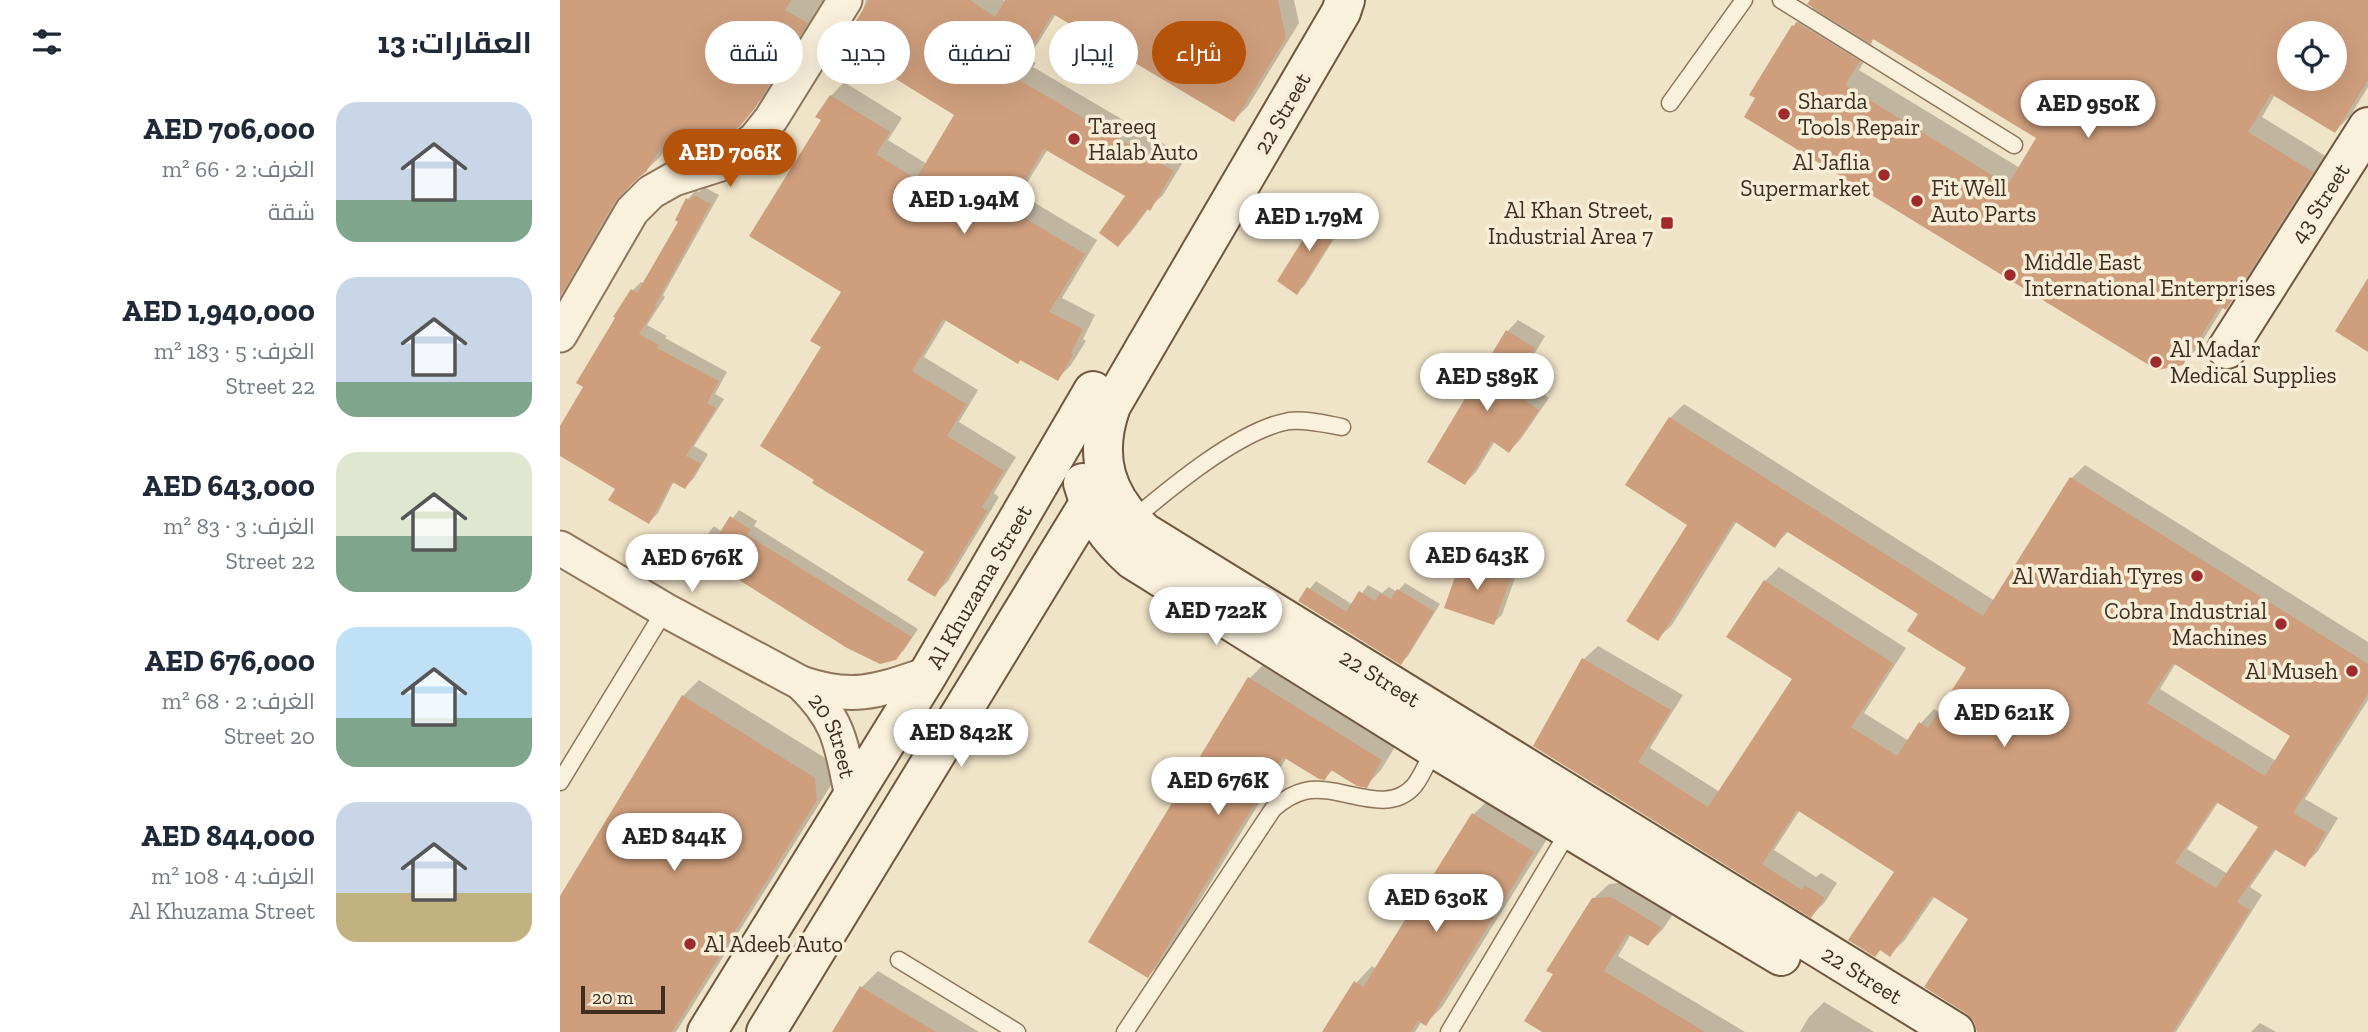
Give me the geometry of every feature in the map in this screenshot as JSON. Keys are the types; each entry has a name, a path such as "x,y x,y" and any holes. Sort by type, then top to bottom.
{"street":[{"path":"560,335 632,211 652,192 674,179 724,163 755,139 771,119 845,0"},
{"name":"22 Street","path":"1326,0 1318,32 1093,391 1083,420 1079,448 1080,467 1097,489 1112,492 1131,521 1145,533 1955,1032"},
{"name":"22 Street","path":"1345,0 1341,12 1111,406 1102,440 1097,489 1107,534 1133,560 1434,748 1908,1032"},
{"name":"43 Street","path":"2227,349 2368,127"},
{"name":"Al Khuzama Street","path":"707,1032 928,674 1093,391"},
{"path":"766,1032 1097,489"},
{"name":"20 Street","path":"560,548 665,610 801,682 823,690 862,693 881,690 928,674"},
{"name":"20 Street","path":"801,682 827,712 837,730 852,797"}],"lane":[{"path":"1670,103 1744,0"},
{"path":"1781,0 2014,145"},
{"path":"1131,521 1198,468 1269,426 1292,421 1342,428"},
{"path":"560,782 665,610"},
{"path":"1125,1032 1273,809 1282,801 1307,790 1374,799 1396,797 1415,785 1434,748"},
{"path":"1449,1032 1570,829"},
{"path":"899,960 1017,1032"}],"building":[{"path":"560,0 791,0 785,10 808,23 803,31 803,21 705,21 705,84 770,84 741,125 715,146 702,150 680,135 676,143 667,137 646,172 615,201 560,297"},
{"path":"869,0 970,0 995,17 1005,0 1278,0 1286,38 1234,122 1170,84 1246,84 1246,21 1152,21 1152,73 1138,65 1138,21 1065,21 1053,14 1035,43 1035,21 924,21 924,84 1026,84 1174,171 1150,211 1147,209 1118,247 1099,233 1125,196 1044,149 1008,208 1085,254 1049,312 1083,329 1071,353 1073,355 1058,381 1020,360 1018,364 943,319 912,371 966,404 947,436 1004,471 982,507 987,511 935,597 907,580 924,552 812,483 814,480 760,446 821,347 810,341 841,292 749,236 821,120 815,117 830,95 890,132 876,154 916,179 954,115 904,84 910,84 910,21 856,21"},
{"path":"1810,0 2368,0 2368,80 2335,133 2271,94 2248,132 2313,172 2226,310 2220,306 2183,365 2157,370 1744,117 1755,98 1749,95 1796,22 1860,61 1845,85 2009,183 2036,138 1873,39 1871,44 1807,4"},
{"path":"694,195 711,204 655,305 657,306 639,334 659,345 657,348 719,381 707,403 716,408 686,456 701,464 685,489 672,482 649,524 608,500 615,489 560,456 560,426 583,387 576,383 615,318 613,317 631,289 637,293 678,222 675,220 686,198 690,200"},
{"path":"1321,211 1342,224 1297,295 1277,281"},
{"path":"2368,278 2368,352 2335,331"},
{"path":"1506,330 1535,348 1510,390 1539,410 1509,453 1492,441 1465,485 1427,462"},
{"path":"1669,417 1983,616 2070,477 2368,664 2368,694 2293,813 2326,832 2305,867 2274,849 2237,902 2250,910 2173,1032 1977,1032 1974,1022 1967,1014 1924,987 1968,919 1932,896 1890,957 1880,950 1875,957 1848,940 1894,872 1797,810 1762,864 1802,890 1805,885 1825,898 1811,918 1533,746 1582,658 1671,710 1638,762 1708,807 1792,679 1726,637 1764,580 1893,663 1851,727 1897,756 1919,722 1928,728 1966,668 1907,631 1918,614 1786,531 1775,548 1734,521 1658,641 1626,621 1687,525 1625,485","holes":["2173,663 2290,736 2265,776 2147,703","2216,802 2258,827 2216,888 2175,863"]},
{"path":"730,516 751,530 747,535 912,637 896,660 880,664 847,648 693,551 704,533 715,540"},
{"path":"1461,560 1511,577 1494,625 1444,608"},
{"path":"1307,587 1346,612 1359,591 1375,601 1380,593 1391,599 1397,589 1434,611 1401,665 1298,601"},
{"path":"1248,677 1382,760 1367,788 1357,786 1331,770 1325,780 1319,779 1283,757 1148,978 1088,942"},
{"path":"682,695 815,778 817,800 672,1032 560,1032 560,896"},
{"path":"1472,813 1534,852 1426,1026 1418,1021 1411,1032 1322,1032 1354,981 1363,987"},
{"path":"1611,897 1661,927 1648,946 1627,934 1604,971 1705,1032 1542,1032 1524,1021 1553,974 1546,971 1592,898"},
{"path":"860,986 873,994 936,1032 832,1032"}],"place":[{"name":"Sharda Tools Repair","path":"1784,114"},
{"name":"Tareeq Halab Auto","path":"1074,139"},
{"name":"Al Jaflia Supermarket","path":"1884,175"},
{"name":"Fit Well Auto Parts","path":"1917,201"},
{"name":"Al Khan Street, Industrial Area 7","path":"1667,223"},
{"name":"Middle East International Enterprises","path":"2010,275"},
{"name":"Al Madar Medical Supplies","path":"2156,362"},
{"name":"Al Wardiah Tyres","path":"2197,576"},
{"name":"Cobra Industrial Machines","path":"2281,624"},
{"name":"Al Museh","path":"2352,671"},
{"name":"Al Adeeb Auto","path":"690,944"}]}
